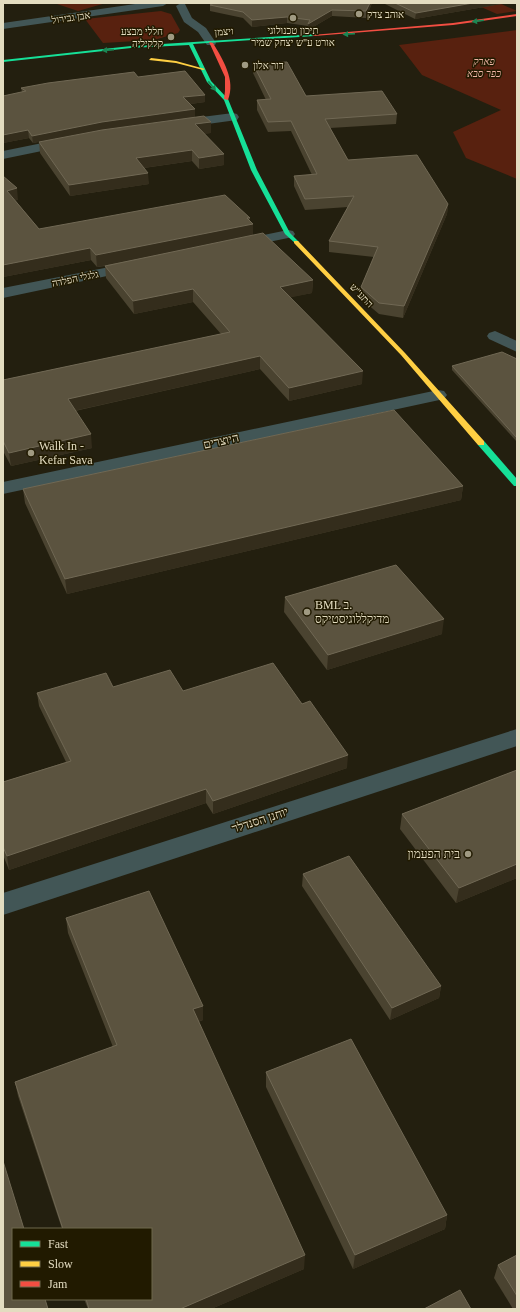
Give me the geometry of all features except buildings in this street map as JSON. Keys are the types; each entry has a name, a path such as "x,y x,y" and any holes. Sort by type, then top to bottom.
{"street":[{"name":"אבן גבירול","path":"3,26 163,3 185,5 188,20"},
{"name":"ויצמן","path":"3,61 73,52 191,44 209,39 238,41 393,30 517,15"},
{"path":"188,20 226,56"},
{"path":"188,20 186,32 191,44"},
{"path":"440,35 486,29"},
{"path":"161,46 185,34"},
{"name":"התע\"ש","path":"191,44 212,87 226,99 254,170 288,234 403,354 517,484"},
{"name":"ויצמן","path":"203,69 176,62 147,59 226,56"},
{"name":"התע\"ש","path":"226,56 222,66 230,87 226,99"},
{"path":"164,126 233,117"},
{"path":"3,155 80,139"},
{"path":"226,247 288,234"},
{"name":"גלגלי הפלדה","path":"3,293 148,263"},
{"path":"495,336 517,347"},
{"name":"היוצרים","path":"3,488 438,395"},
{"name":"יוחנן הסנדלר","path":"3,904 517,737"}],"green space":[{"path":"54,3 106,3 78,11"},
{"path":"472,3 499,3 517,11 497,14"},
{"path":"161,11 171,14 180,30 178,33 154,40 103,43 85,19"},
{"name":"פארק כפר סבא","path":"517,30 517,179 466,158 453,132 501,110 422,75 399,45"}],"traffic: fast":[{"path":"3,61 131,47 314,35"},
{"path":"191,44 209,82 226,99 254,170 288,234 296,242"},
{"path":"481,443 517,484"}],"traffic: slow":[{"path":"151,59 176,62 203,69"},
{"path":"296,242 403,354 481,443"}],"traffic: jam":[{"path":"314,35 453,24 517,15"},
{"path":"211,43 222,63 227,77 228,91 226,99"}],"place":[{"name":"אוהב צדק","path":"359,14"},
{"name":"תיכון טכנולוגי אורט ע\"ש יצחק שמיר","path":"293,18"},
{"name":"חללי מבצע קלקיליה","path":"171,37"},
{"name":"דור אלון","path":"245,65"},
{"name":"Walk In - Kefar Sava","path":"31,453"},
{"name":"BML ב. מדיקללוגיסטיקס","path":"307,612"},
{"name":"בית הפעמון","path":"468,854"}]}
